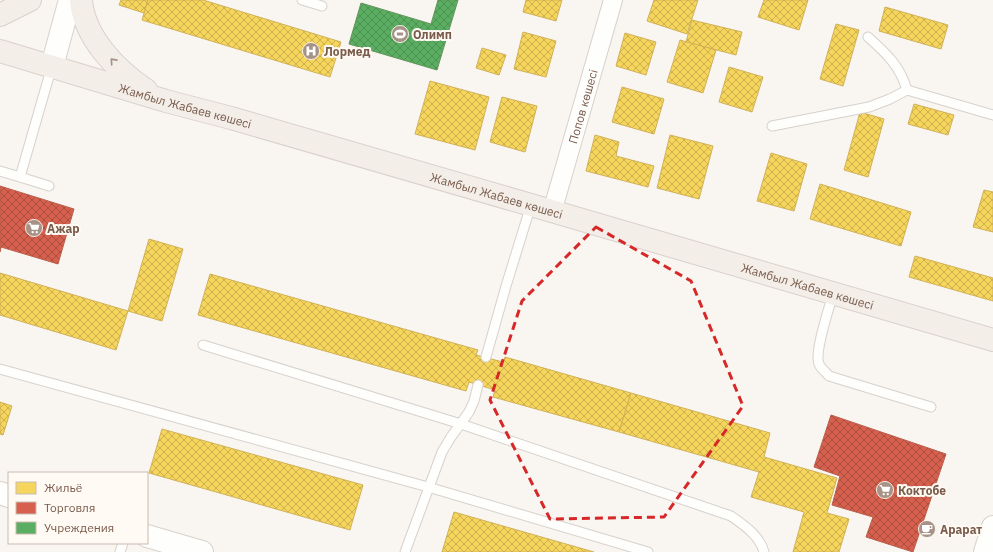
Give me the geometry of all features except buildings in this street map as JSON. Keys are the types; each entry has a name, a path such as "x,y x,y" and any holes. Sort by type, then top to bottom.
{"main road":[{"path":"0,15 30,0"},
{"path":"52,66 70,0"},
{"path":"81,0 84,17 92,34 113,62 136,84 166,101"},
{"name":"Жамбыл Жабаев көшесі","path":"0,51 166,101 231,118 993,340"},
{"path":"985,552 993,527"},
{"path":"148,536 202,552"}],"street":[{"name":"Попов көшесі","path":"552,212 613,0"}],"lane":[{"path":"302,0 322,6"},
{"path":"868,37 886,53 897,66 903,77 907,90"},
{"path":"20,177 52,66"},
{"path":"772,126 869,107 890,99 907,90 993,115"},
{"path":"0,171 49,186"},
{"path":"486,357 506,286 532,205"},
{"path":"833,294 818,349 819,364 823,370 830,376 931,407"},
{"path":"203,345 461,424 731,516 746,527 756,537 764,552"},
{"path":"0,369 428,487 648,552"},
{"path":"404,552 442,452 451,436 469,412 474,401 478,385"}],"highlighted area":[{"path":"596,227 691,281 743,406 664,517 550,519 490,400 522,301"}],"place":[{"name":"Олимп","path":"400,34"},
{"name":"Лормед","path":"311,51"},
{"name":"Ажар","path":"34,228"},
{"name":"Коктобе","path":"885,490"},
{"name":"Арарат","path":"927,529"}]}
